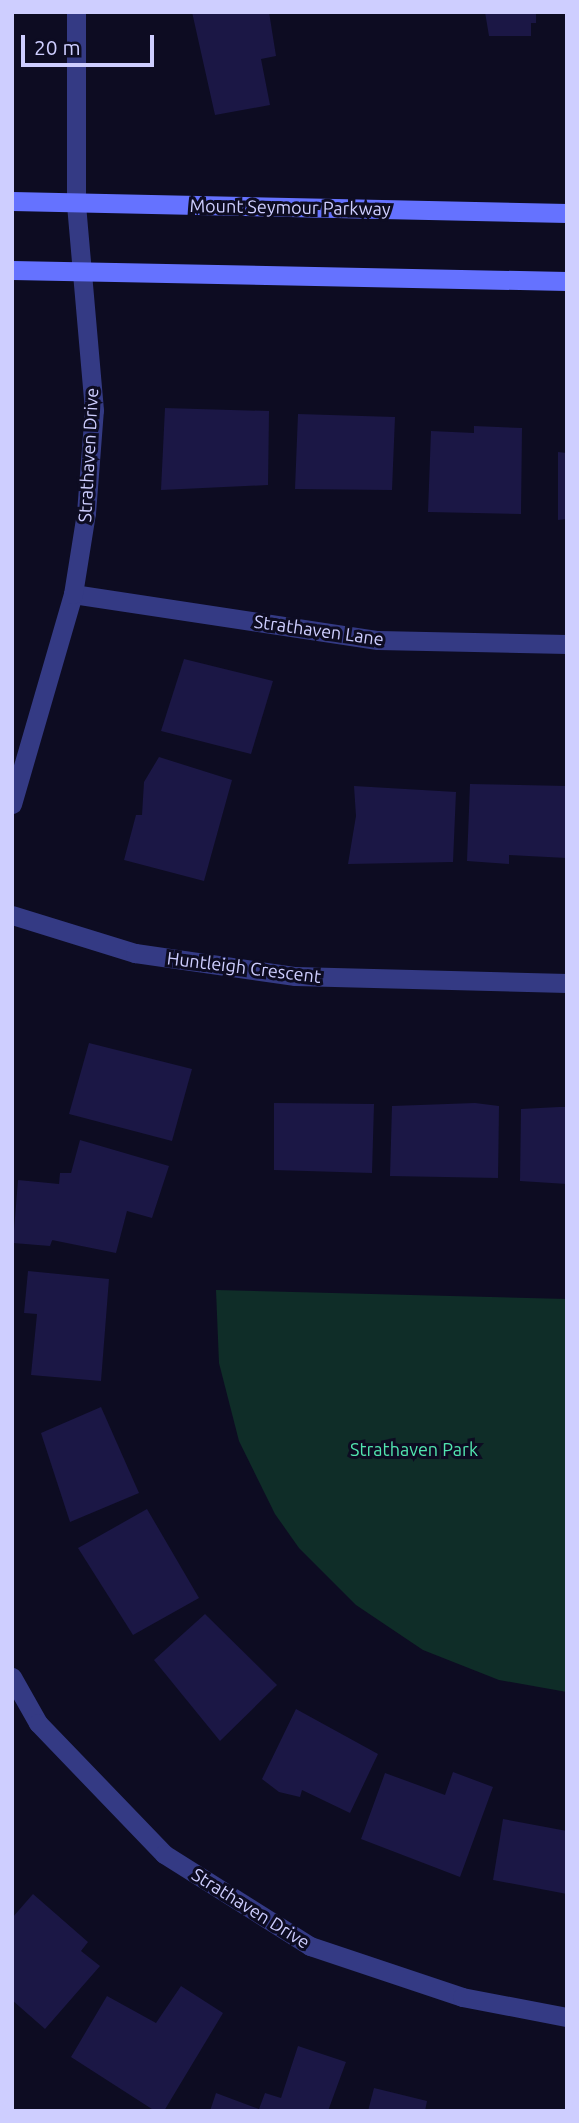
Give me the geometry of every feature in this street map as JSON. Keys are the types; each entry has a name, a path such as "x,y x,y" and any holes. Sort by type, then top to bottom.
{"main road":[{"name":"Mount Seymour Parkway","path":"12,201 567,213"},
{"path":"12,270 567,281"}],"street":[{"name":"Strathaven Drive","path":"12,804 73,594 86,513 94,410 76,203 76,12"},
{"name":"Strathaven Lane","path":"73,594 378,640 567,645"},
{"name":"Huntleigh Crescent","path":"12,915 135,953 295,976 567,983"},
{"name":"Strathaven Drive","path":"12,1677 38,1723 164,1853 310,1946 462,1997 567,2017"}],"green space":[{"name":"Strathaven Park","path":"216,1290 567,1299 567,1692 499,1680 423,1650 356,1605 299,1548 275,1514 239,1441 219,1363"}],"building":[{"path":"192,12 269,12 276,56 261,59 270,105 215,115"},
{"path":"485,12 536,12 536,23 531,23 531,36 489,36"},
{"path":"165,408 269,411 268,485 161,490"},
{"path":"298,414 395,417 392,490 295,489"},
{"path":"474,426 522,428 521,514 428,512 431,431 474,433"},
{"path":"558,452 567,453 567,519 558,520"},
{"path":"184,659 273,681 251,754 161,731"},
{"path":"159,757 232,780 204,881 124,860 136,815 142,815 144,782"},
{"path":"470,784 567,786 567,858 509,855 509,864 467,861"},
{"path":"354,786 456,792 453,862 348,864 356,816"},
{"path":"89,1043 192,1069 172,1141 69,1114"},
{"path":"274,1103 374,1104 372,1173 274,1170"},
{"path":"475,1103 499,1106 498,1178 390,1176 392,1106"},
{"path":"567,1107 567,1184 520,1181 521,1109"},
{"path":"80,1140 169,1166 152,1218 127,1211 116,1253 52,1240 50,1246 13,1243 18,1180 59,1184 60,1173 71,1173"},
{"path":"28,1271 109,1279 101,1381 31,1375 37,1314 24,1313"},
{"path":"101,1407 139,1493 70,1522 41,1433"},
{"path":"147,1509 199,1598 133,1635 78,1548"},
{"path":"205,1614 277,1685 220,1741 154,1660"},
{"path":"296,1709 378,1754 350,1813 302,1790 300,1797 279,1792 262,1779"},
{"path":"453,1772 493,1787 460,1877 361,1839 385,1773 445,1795"},
{"path":"503,1819 567,1831 567,1894 493,1880"},
{"path":"33,1894 88,1942 81,1951 100,1966 45,2029 12,2000 12,1918"},
{"path":"181,1986 223,2013 164,2111 155,2111 71,2057 107,1996 156,2023"},
{"path":"298,2046 346,2062 328,2111 210,2111 216,2093 259,2109 265,2093 281,2098"},
{"path":"374,2088 427,2101 425,2111 368,2111"}]}
